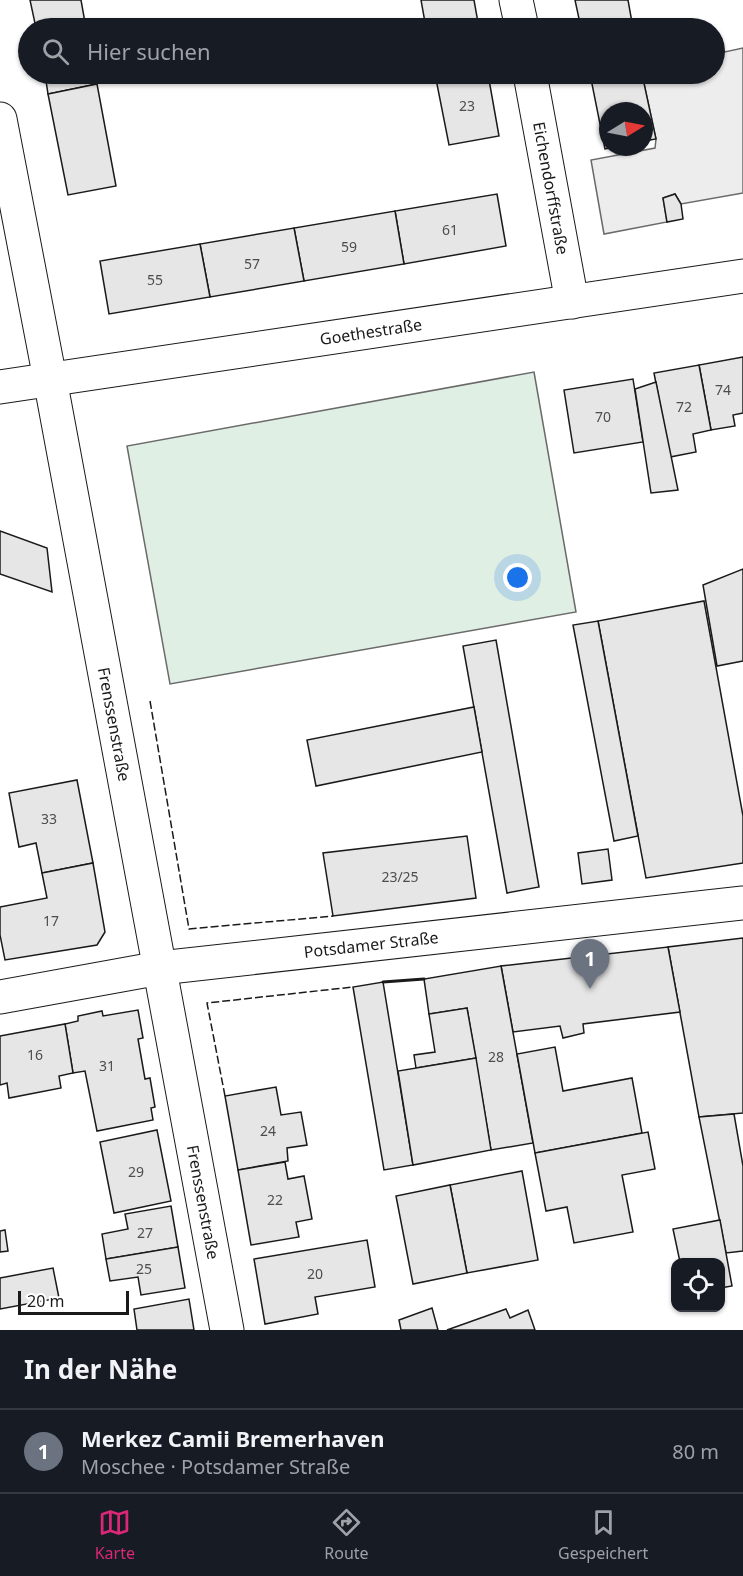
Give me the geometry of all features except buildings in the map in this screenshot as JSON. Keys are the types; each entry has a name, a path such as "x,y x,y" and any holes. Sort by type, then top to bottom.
{"street":[{"path":"516,0 520,18"},
{"name":"Eichendorffstraße","path":"532,84 572,302"},
{"name":"Frenssenstraße","path":"0,119 227,1330"},
{"name":"Goethestraße","path":"0,387 743,276"},
{"name":"Potsdamer Straße","path":"0,997 160,969 743,903"}],"green space":[{"path":"534,372 576,612 170,684 127,446"}],"shaded area":[{"path":"743,48 743,193 681,204 675,194 663,198 667,222 604,234 591,160 612,156 653,156 656,139 653,125 653,102 648,102 644,84 725,84 725,52"}],"fence":[{"path":"150,701 189,929 333,916"},
{"path":"225,1096 207,1003 353,987"}],"wall":[{"path":"383,982 424,979"}],"place":[{"name":"Merkez Camii Bremerhaven","path":"590,989"}]}
